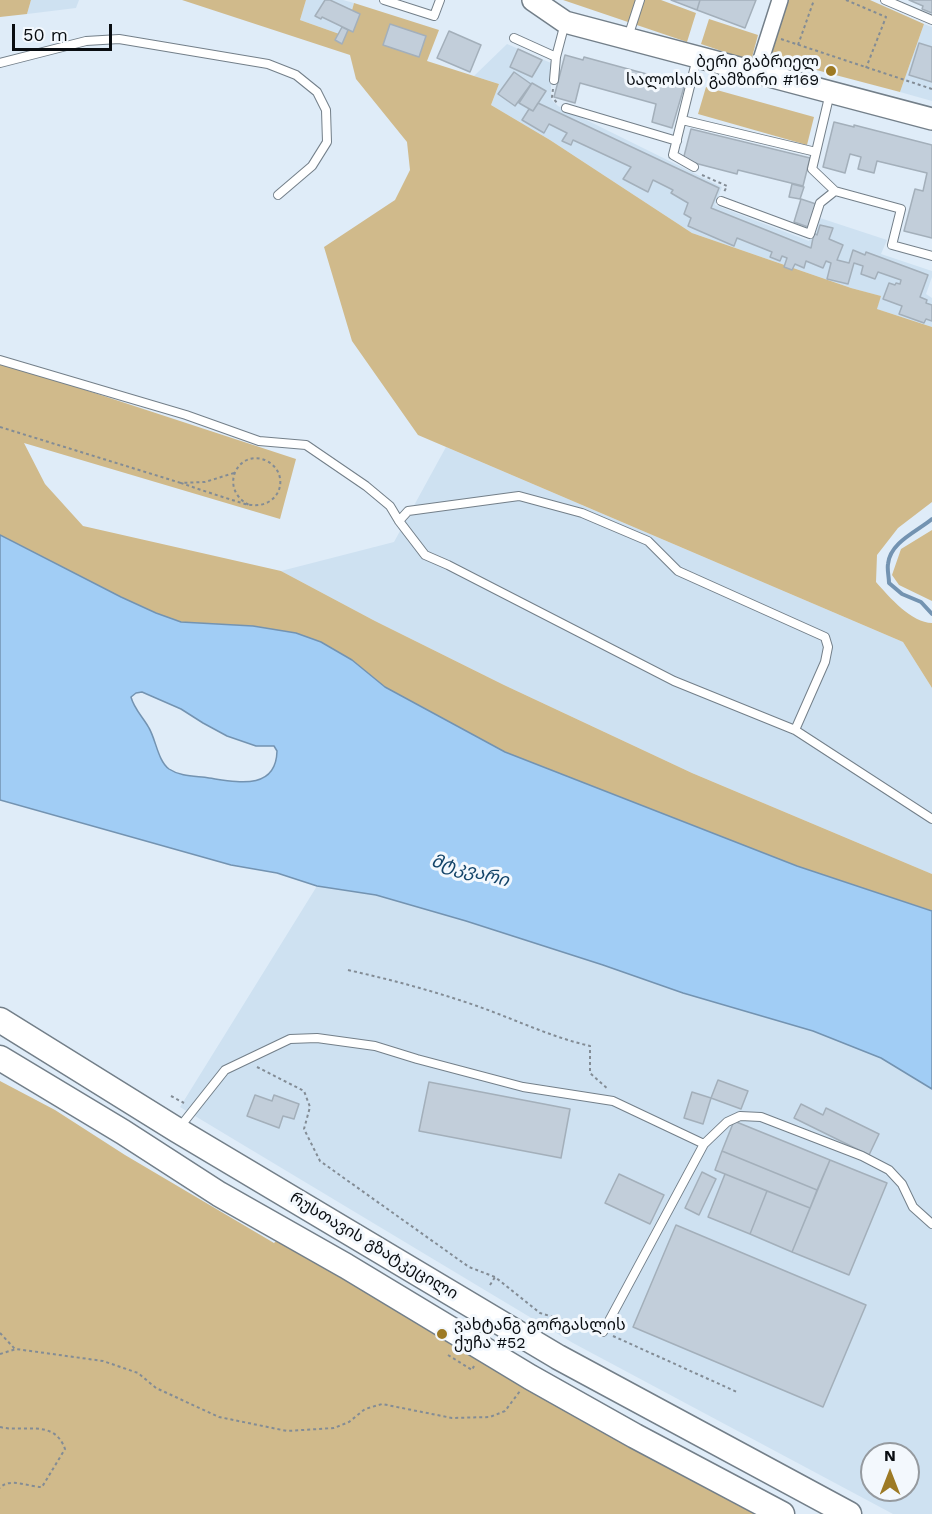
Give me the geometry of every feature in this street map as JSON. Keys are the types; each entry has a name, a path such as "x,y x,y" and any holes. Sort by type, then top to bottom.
{"highway":[{"name":"რუსთავის გზატკეცილი","path":"0,1020 177,1130 558,1357 849,1514"},
{"name":"რუსთავის გზატკეცილი","path":"0,1058 123,1132 219,1194 346,1266 530,1377 782,1514"}],"main road":[{"path":"533,0 565,22 932,119"}],"street":[{"path":"757,72 780,0"}],"lane":[{"path":"384,0 434,16 440,0"},
{"path":"627,38 640,0"},
{"path":"885,0 932,20"},
{"path":"554,80 556,57 565,22"},
{"path":"514,38 556,57"},
{"path":"0,63 86,41 119,39 268,64 296,75 317,92 326,110 327,142 312,166 278,195"},
{"path":"694,167 673,155 697,57"},
{"path":"831,92 812,169 835,190 901,209 892,245 932,256"},
{"path":"566,108 677,141"},
{"path":"682,120 816,152"},
{"path":"721,201 810,234 820,203 835,190"},
{"path":"0,360 186,415 259,441 306,445 366,486 390,506 425,555 448,564 674,681 795,730 932,819"},
{"path":"399,521 408,511 519,496 582,513 648,541 678,571 825,637 828,647 825,662 795,730"},
{"path":"177,1130 225,1070 290,1039 317,1038 375,1046 524,1087 613,1101 704,1144"},
{"path":"603,1332 704,1144 727,1122 740,1116 761,1117 862,1156 889,1170 902,1184 913,1207 932,1224"}],"path":[{"path":"798,45 814,0"},
{"path":"846,0 886,17 866,68"},
{"path":"770,35 932,89"},
{"path":"554,80 552,97 555,103 566,108"},
{"path":"694,167 696,172 727,186 721,201"},
{"path":"0,427 249,505 264,505 276,496 280,481 274,466 260,459 245,462 234,473 205,482 181,483"},
{"path":"234,473 233,488 236,496 249,505"},
{"path":"348,970 410,984 474,1005 564,1040 590,1046 590,1073 606,1086 613,1096 613,1101"},
{"path":"244,1061 304,1091 310,1107 304,1129 320,1161 469,1267 495,1278 540,1313 603,1332 737,1392"},
{"path":"171,1096 194,1109"},
{"path":"490,1285 495,1278"},
{"path":"0,1333 15,1349"},
{"path":"0,1354 15,1349 103,1361 138,1373 156,1388 219,1418 287,1431 334,1428 349,1422 365,1409 382,1404 452,1418 490,1417 505,1411 530,1377"},
{"path":"448,1355 472,1370"},
{"path":"0,1427 15,1429 35,1427 45,1430 56,1434 65,1449 42,1487 10,1482 3,1484 0,1488"}],"shaded area":[{"path":"0,0 31,0 27,14 0,17"},
{"path":"31,0 79,0 76,8 27,14"},
{"path":"182,0 306,0 300,20 345,36 354,3 439,30 427,61 499,84 491,105 550,140 692,233 851,288 881,296 877,309 932,327 932,502 898,528 877,555 876,582 894,602 909,614 924,622 932,623 932,688 903,642 418,435 352,341 324,247 395,200 410,170 407,142 356,79 350,55"},
{"path":"306,0 343,0 354,3 345,36 300,20"},
{"path":"563,0 661,0 696,13 687,42"},
{"path":"784,0 870,0 924,24 900,92 767,57"},
{"path":"709,19 758,35 751,61 701,44"},
{"path":"924,24 932,27 932,101 900,92"},
{"path":"507,44 551,63 551,99 558,106 722,187 715,205 809,241 817,217 887,240 881,254 932,271 926,294 932,298 932,327 877,309 880,296 692,233 550,140 491,105 499,84 474,76"},
{"path":"706,87 814,117 807,145 698,114"},
{"path":"0,362 296,459 280,519 24,443 45,484 83,526 281,571 504,685 692,773 932,874 932,911 797,866 505,752 385,687 352,660 321,642 296,633 253,626 181,622 121,597 0,535"},
{"path":"446,447 903,642 932,688 932,874 692,773 504,685 281,571 394,542"},
{"path":"932,530 932,601 899,585 892,575 901,549"},
{"path":"317,886 376,895 466,921 683,993 813,1030 881,1058 932,1089 932,1514 893,1514 871,1502 920,1502 920,1442 860,1442 860,1496 573,1343 180,1107"},
{"path":"0,1081 55,1110 125,1155 274,1243 280,1237 757,1514 0,1514"}],"water":[{"name":"მტკვარი","path":"0,535 121,597 181,622 253,626 296,633 321,642 352,660 385,687 505,752 797,866 932,911 932,1089 881,1058 813,1031 683,993 466,921 376,895 317,886 277,873 231,865 0,800","holes":["142,692 181,709 227,736 256,746 274,746 277,751 275,764 270,773 262,778 243,782 189,776 169,769 162,761 147,724 131,697"]}],"building":[{"path":"325,0 330,0 360,14 353,32 315,16"},
{"path":"671,0 700,0 697,10"},
{"path":"700,0 756,0 745,28 697,10"},
{"path":"909,0 932,0 932,13 922,9 923,6"},
{"path":"390,24 426,36 419,57 383,45"},
{"path":"342,27 348,30 342,44 335,40"},
{"path":"449,31 481,45 470,72 437,58"},
{"path":"919,43 932,47 932,82 909,75"},
{"path":"518,49 542,60 532,77 510,67"},
{"path":"565,55 583,60 584,57 665,79 664,81 684,87 672,128 652,122 656,104 580,83 575,103 554,97"},
{"path":"514,72 531,84 515,106 498,94"},
{"path":"532,83 546,91 533,111 519,103"},
{"path":"538,103 719,188 711,208 811,248 814,233 817,235 820,225 833,228 829,239 843,245 837,260 849,263 853,250 865,255 866,252 928,275 920,297 932,305 932,321 926,319 924,323 899,314 902,306 883,299 889,283 900,284 901,280 878,272 875,279 861,274 863,266 854,263 848,284 827,279 831,263 826,261 823,268 806,261 804,268 795,264 792,270 784,267 787,258 782,256 780,261 770,257 772,252 737,238 734,246 688,226 691,218 684,214 688,203 671,193 673,190 653,180 648,192 623,179 631,167 573,140 571,145 562,141 567,133 549,124 544,133 522,120 529,109 533,111"},
{"path":"834,122 932,145 932,238 904,231 915,189 923,191 927,173 877,161 874,173 858,169 861,157 850,154 845,173 823,167"},
{"path":"691,129 810,158 803,186 738,170 737,174 683,160"},
{"path":"792,184 804,187 800,199 789,197"},
{"path":"801,199 816,204 808,227 794,222"},
{"path":"718,1080 748,1091 741,1109 711,1098"},
{"path":"429,1082 570,1109 561,1158 419,1131"},
{"path":"692,1092 711,1098 703,1124 684,1118"},
{"path":"255,1095 272,1101 274,1095 299,1104 294,1119 283,1116 279,1128 247,1116"},
{"path":"801,1104 823,1115 826,1108 879,1134 869,1155 794,1118"},
{"path":"734,1121 830,1160 817,1190 722,1151"},
{"path":"722,1151 817,1190 810,1208 715,1170"},
{"path":"830,1160 887,1183 849,1275 792,1252"},
{"path":"702,1172 716,1179 699,1215 685,1208"},
{"path":"619,1174 664,1195 650,1224 605,1203"},
{"path":"725,1174 767,1191 750,1234 708,1217"},
{"path":"767,1191 810,1208 792,1252 750,1234"},
{"path":"676,1225 866,1305 823,1407 633,1327"}],"waterway":[{"path":"932,519 899,543 890,556 888,564 889,583 902,594 921,602 932,614"}],"place":[{"name":"ბერი გაბრიელ სალოსის გამზირი #169","path":"831,71"},
{"name":"ვახტანგ გორგასლის ქუჩა #52","path":"442,1334"}]}
